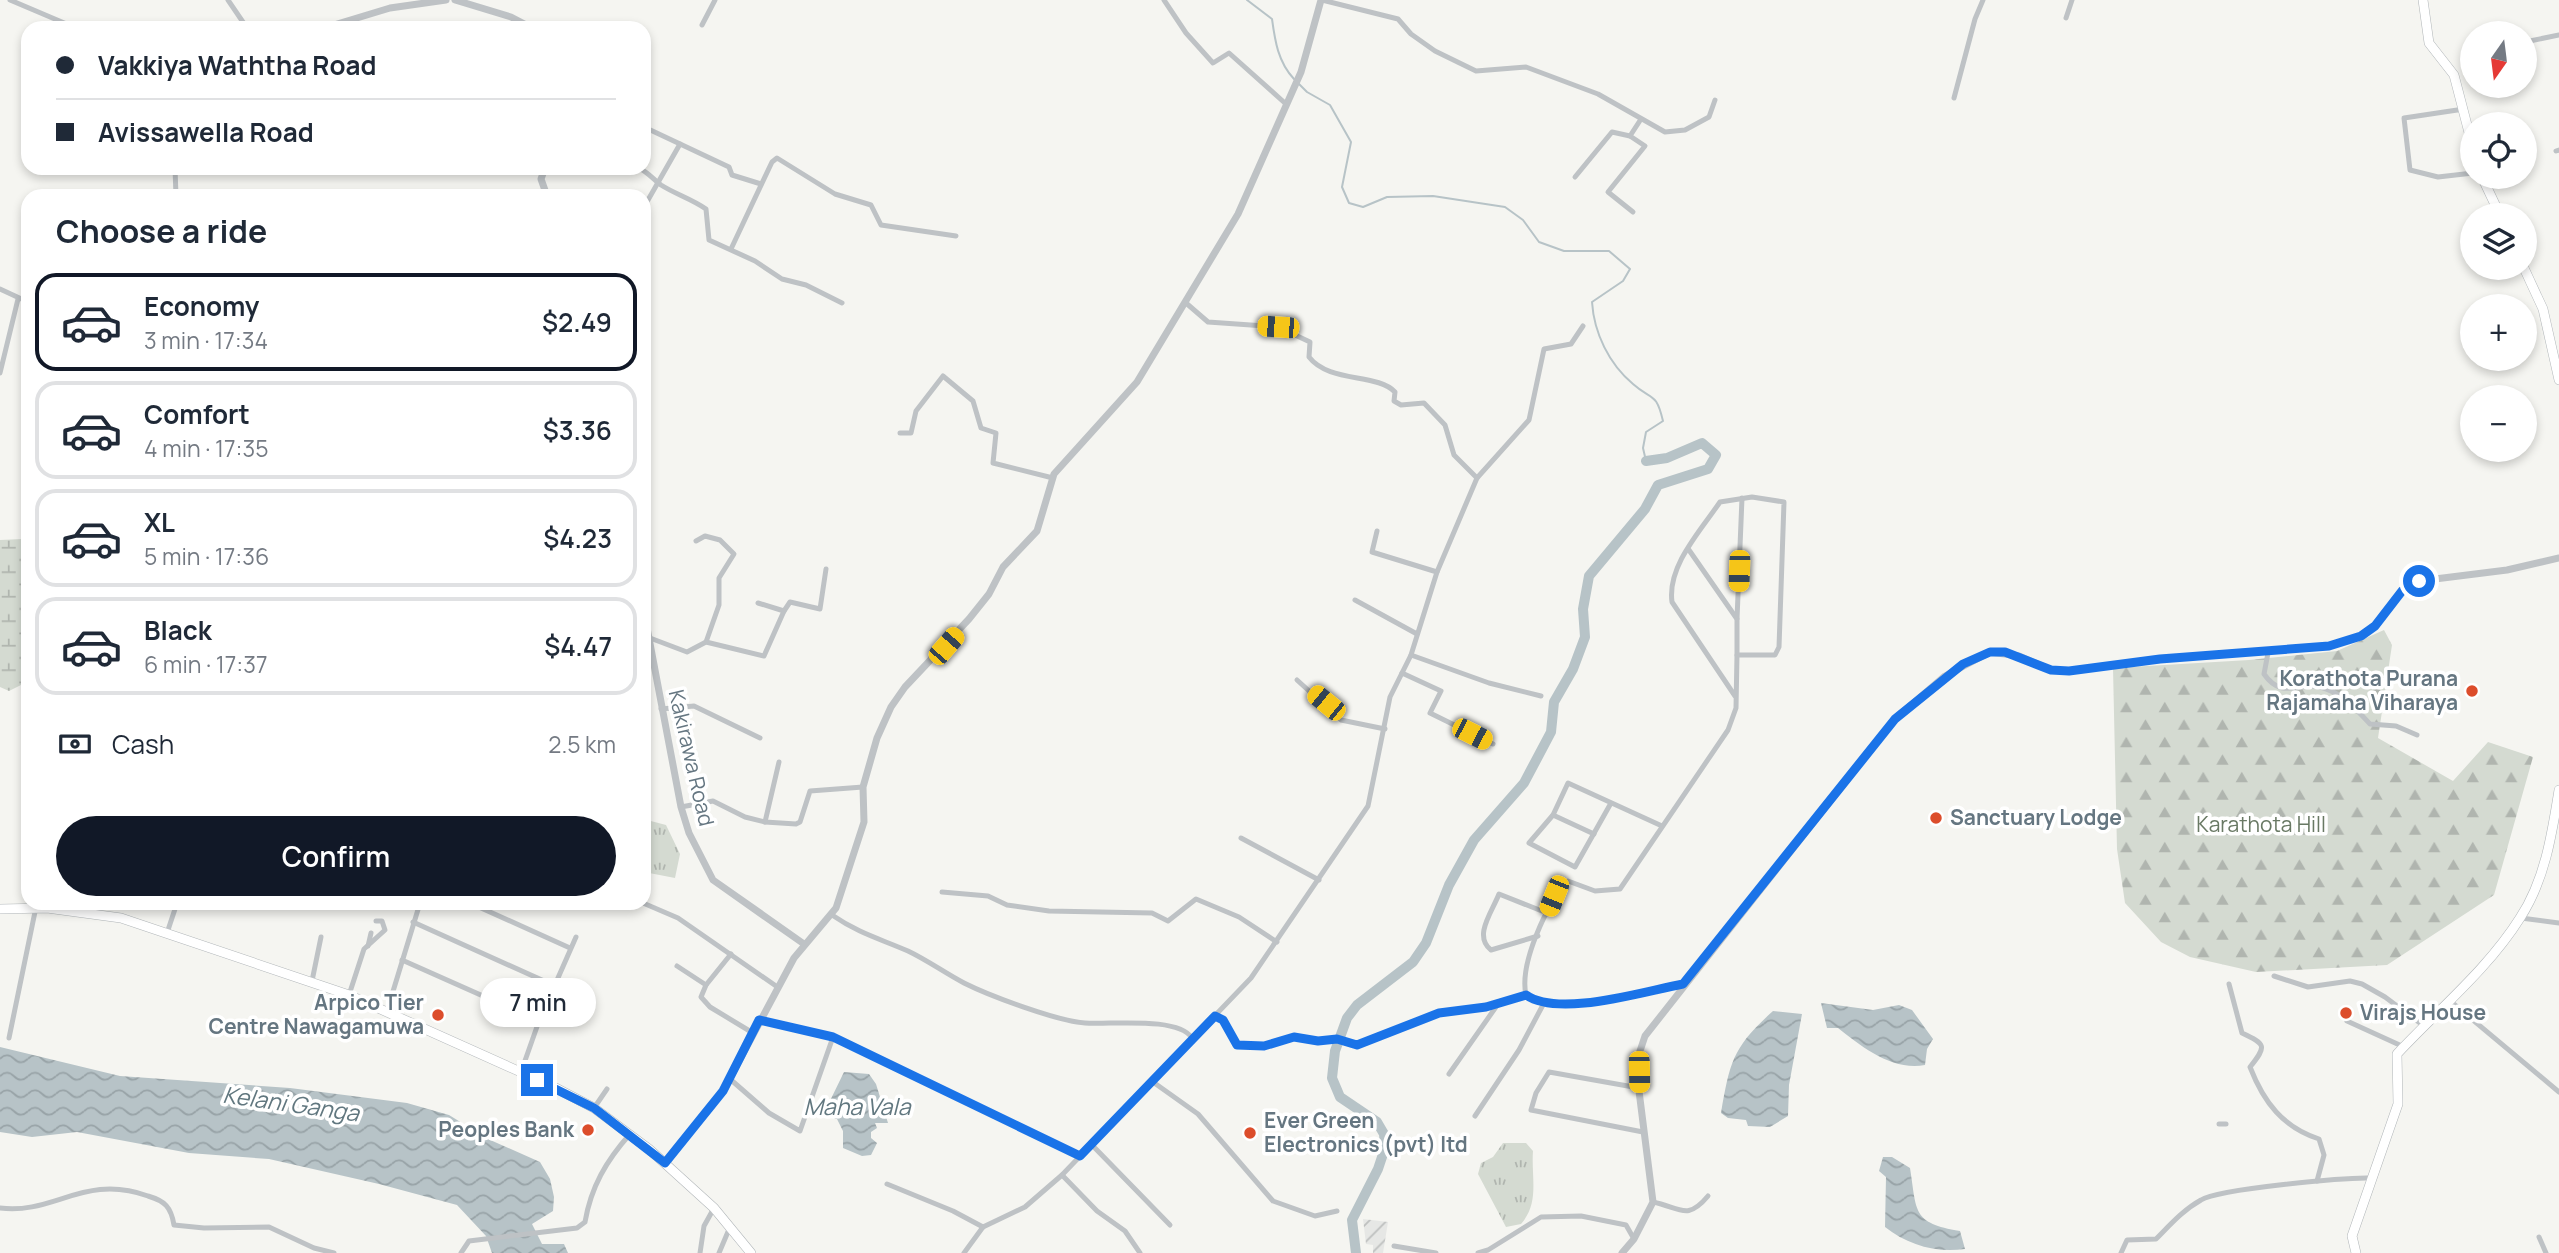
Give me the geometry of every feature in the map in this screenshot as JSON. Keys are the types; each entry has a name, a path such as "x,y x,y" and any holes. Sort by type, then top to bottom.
{"main road":[{"path":"2423,0 2429,43 2454,75 2465,112"},
{"path":"2530,280 2543,309 2559,380"},
{"path":"2356,1253 2353,1236 2398,1104 2398,1054 2521,918 2544,864 2557,813 2559,790"},
{"path":"0,909 21,908"},
{"path":"72,910 121,918 349,995 521,1072 594,1108 665,1163 714,1209 751,1253"}],"street":[{"path":"10,0 60,21"},
{"path":"228,0 242,21"},
{"path":"347,21 390,8 446,0"},
{"path":"455,0 519,21"},
{"path":"702,25 715,0"},
{"path":"1164,0 1186,33 1213,63 1229,53 1286,104"},
{"path":"665,1163 698,1126 730,1079 776,986 804,944 832,915 844,888 864,822 863,786 877,738 891,707 905,687 976,611 989,594 1003,567 1037,531 1053,478 1066,459 1138,382 1238,214 1301,72 1322,0 1398,19 1412,34 1435,51 1476,71 1525,67 1598,94 1665,132 1685,130 1709,117 1715,100"},
{"path":"1954,98 1975,19 1983,0"},
{"path":"2066,18 2072,0"},
{"path":"2538,39 2559,35"},
{"path":"2460,174 2438,177 2410,170 2404,118 2464,109"},
{"path":"1630,136 1641,119"},
{"path":"651,130 729,167 732,175 761,184"},
{"path":"1575,177 1612,132 1630,136 1645,146 1608,192 1633,212"},
{"path":"651,196 680,144"},
{"path":"730,250 772,162 777,158 835,194 871,205 881,225 956,236"},
{"path":"651,174 659,184 684,194 706,209 709,240 782,279 806,285 842,303"},
{"path":"0,289 21,300"},
{"path":"0,373 18,299"},
{"path":"1186,303 1208,322 1278,327 1297,334 1310,342 1309,358 1314,364 1349,378 1390,386 1395,392 1394,401 1401,405 1424,403 1445,425 1454,455 1477,478"},
{"path":"964,1253 971,1239 983,1227 1025,1207 1062,1175 1251,978 1368,806 1390,696 1410,655 1437,572 1477,478 1529,420 1544,349 1572,344 1583,326"},
{"path":"900,433 911,433 916,411 943,376 974,401 981,428 996,433 993,463 1053,478"},
{"path":"1568,881 1595,891 1620,889 1728,730 1736,708 1742,498"},
{"path":"1735,696 1672,602 1670,587 1689,550 1720,502 1742,498 1784,502 1779,647 1775,655 1737,654"},
{"path":"1377,531 1372,552 1437,572"},
{"path":"696,541 705,536 720,540 734,554 719,578 719,606 706,642"},
{"path":"1689,550 1737,619"},
{"path":"1622,1253 1634,1239 1653,1202 1639,1088 1640,1044 1683,984 1895,719 1963,664 1990,652 2019,656 2051,670 2069,671 2160,659 2268,653 2329,646 2361,636 2375,626 2402,591 2419,581 2507,570 2559,558"},
{"path":"651,638 687,652 706,642 764,656 790,602 820,609 826,569"},
{"path":"1355,600 1417,634"},
{"path":"758,603 784,611"},
{"path":"2268,653 2264,674 2282,688 2325,688 2355,708 2370,724 2396,726 2417,735"},
{"path":"1410,655 1541,696"},
{"path":"1402,673 1440,691 1430,713 1493,744"},
{"name":"Kakirawa Road","path":"651,674 681,807 689,833 713,880 804,944"},
{"path":"1297,680 1341,720 1385,729"},
{"path":"661,709 694,706 760,738"},
{"path":"765,822 779,762"},
{"path":"1575,867 1530,843 1553,815 1568,783 1662,826"},
{"path":"681,807 713,801 745,817 765,822 796,824 800,822 810,791 863,786"},
{"path":"1526,995 1524,986 1538,936 1554,896 1568,881 1611,803"},
{"path":"1553,815 1594,834"},
{"path":"1241,838 1318,880"},
{"path":"942,891 988,896 1007,905 1049,911 1152,913 1168,920 1196,899 1239,917 1276,942"},
{"path":"1538,936 1492,950 1484,944 1482,935 1499,894 1547,913"},
{"path":"651,906 678,918 776,986"},
{"path":"9,1038 35,910"},
{"path":"167,934 175,910"},
{"path":"387,1011 417,910"},
{"path":"486,910 570,948"},
{"path":"832,915 860,934 908,951 966,984 1044,1012 1083,1023 1139,1023 1178,1028 1192,1038"},
{"path":"2521,918 2559,923"},
{"path":"349,995 358,963 369,946 385,930 382,921 376,921"},
{"path":"413,922 554,985"},
{"path":"369,946 371,933"},
{"path":"312,981 321,937"},
{"path":"521,1072 539,1021 576,937"},
{"path":"731,954 706,985 701,997 710,1007 753,1033"},
{"path":"402,960 539,1021"},
{"path":"677,967 706,985"},
{"path":"2274,976 2308,987 2350,981 2385,997 2424,1026"},
{"path":"1215,1016 1223,1020 1237,1045 1245,1047 1264,1046 1294,1037 1318,1041 1340,1040 1357,1045 1439,1013 1498,1004 1526,995 1544,1003 1567,1005 1683,984"},
{"path":"2229,984 2242,1033 2259,1041 2262,1046 2262,1053 2250,1067 2254,1077 2282,1121 2296,1131 2319,1139 2324,1155 2317,1181"},
{"path":"2449,1000 2559,1092"},
{"path":"1475,1116 1519,1050 1544,1003"},
{"path":"1449,1074 1498,1004"},
{"path":"759,1020 833,1037 1080,1156"},
{"path":"2347,1021 2404,1047"},
{"path":"730,1079 769,1113 800,1131 833,1037"},
{"path":"1639,1088 1549,1072 1536,1093 1531,1110 1643,1132"},
{"path":"1153,1082 1199,1114 1273,1201 1315,1216 1337,1211"},
{"path":"594,1108 607,1089"},
{"path":"461,1253 469,1241 577,1228 585,1222 586,1210 604,1167 630,1134"},
{"path":"1092,1145 1170,1225"},
{"path":"1062,1175 1097,1211 1125,1231 1140,1253"},
{"path":"2121,1253 2127,1240 2156,1239 2180,1215 2203,1198 2347,1177 2374,1178"},
{"path":"887,1184 983,1227"},
{"path":"0,1208 27,1208 104,1187 134,1191 163,1201 172,1212 174,1225 204,1228 269,1227 314,1248 334,1253"},
{"path":"1653,1202 1689,1212 1697,1210 1708,1196"},
{"path":"700,1253 705,1226 714,1209"},
{"path":"1478,1253 1488,1250 1541,1217 1581,1216 1626,1225 1634,1239"},
{"path":"719,1253 730,1227"},
{"path":"2539,1237 2546,1253"},
{"path":"1394,1246 1436,1253"}],"shaded area":[{"path":"1363,1219 1388,1222 1383,1253 1373,1253 1373,1245 1366,1244"}],"green space":[{"path":"21,539 21,685 9,691 0,687 0,540"},
{"name":"Karathota Hill","path":"2384,630 2392,645 2378,738 2453,781 2488,742 2533,757 2494,895 2387,965 2256,972 2190,957 2161,942 2125,903 2117,849 2113,668 2249,660 2337,651"},
{"path":"651,821 666,825 680,854 675,878 651,873"},
{"path":"1503,1143 1526,1143 1533,1151 1531,1207 1521,1224 1506,1227 1478,1174 1481,1163 1493,1157"}],"water":[{"path":"1821,1003 1873,1010 1899,1005 1912,1010 1933,1039 1927,1049 1925,1065 1913,1066 1889,1061 1867,1050 1838,1028 1827,1028"},
{"path":"1773,1011 1802,1014 1789,1085 1788,1116 1770,1127 1748,1126 1746,1120 1728,1118 1721,1113 1727,1080 1741,1045"},
{"name":"Kelani Ganga","path":"0,1047 120,1076 290,1088 407,1103 449,1115 488,1139 540,1162 550,1179 554,1197 553,1211 532,1224 542,1244 564,1244 568,1253 492,1253 486,1236 457,1205 269,1159 189,1153 77,1132 32,1137 0,1132"},
{"name":"Maha Vala","path":"844,1072 869,1074 876,1084 888,1123 875,1123 877,1128 871,1132 871,1138 877,1143 871,1155 862,1156 843,1148 843,1131 837,1119 819,1113 827,1107"},
{"path":"1883,1157 1892,1157 1910,1168 1916,1205 1920,1213 1933,1224 1960,1231 1965,1249 1943,1250 1922,1246 1903,1239 1885,1227 1886,1177 1879,1171"}],"waterway":[{"path":"1247,0 1272,19 1281,58 1294,79"},
{"path":"1298,83 1307,92 1330,105 1351,142 1342,187 1349,203 1363,207 1387,197 1433,196 1505,207 1523,220 1539,242 1564,251 1609,251 1630,269 1623,281 1592,302 1596,325 1610,357 1624,376 1655,401 1660,411 1663,421 1646,432 1643,448 1646,461"},
{"path":"1356,1253 1352,1220 1378,1169 1385,1148 1384,1134 1377,1122 1340,1097 1332,1078 1335,1051 1347,1018 1357,1005 1413,962 1426,943 1449,885 1474,840 1524,783 1551,732 1554,702 1573,669 1585,637 1583,609 1589,576 1645,509 1658,485 1708,469 1716,455 1702,443 1667,458 1646,461"}],"place":[{"name":"Korathota Purana Rajamaha Viharaya","path":"2472,691"},
{"name":"Sanctuary Lodge","path":"1936,818"},
{"name":"Virajs House","path":"2346,1013"},
{"name":"Arpico Tier Centre Nawagamuwa","path":"438,1015"},
{"name":"Peoples Bank","path":"588,1130"},
{"name":"Ever Green Electronics (pvt) ltd","path":"1250,1133"}],"route":[{"path":"537,1080 594,1108 665,1163 698,1126 723,1091 759,1020 783,1023 833,1037 1080,1156 1215,1016 1223,1020 1231,1039 1237,1045 1245,1047 1264,1046 1294,1037 1318,1041 1337,1039 1357,1045 1439,1013 1486,1007 1526,995 1544,1003 1567,1005 1683,984 1895,719 1945,676 1963,664 1990,652 2005,652 2051,670 2069,671 2160,659 2268,653 2329,646 2361,636 2375,626 2402,591 2419,581"}]}
